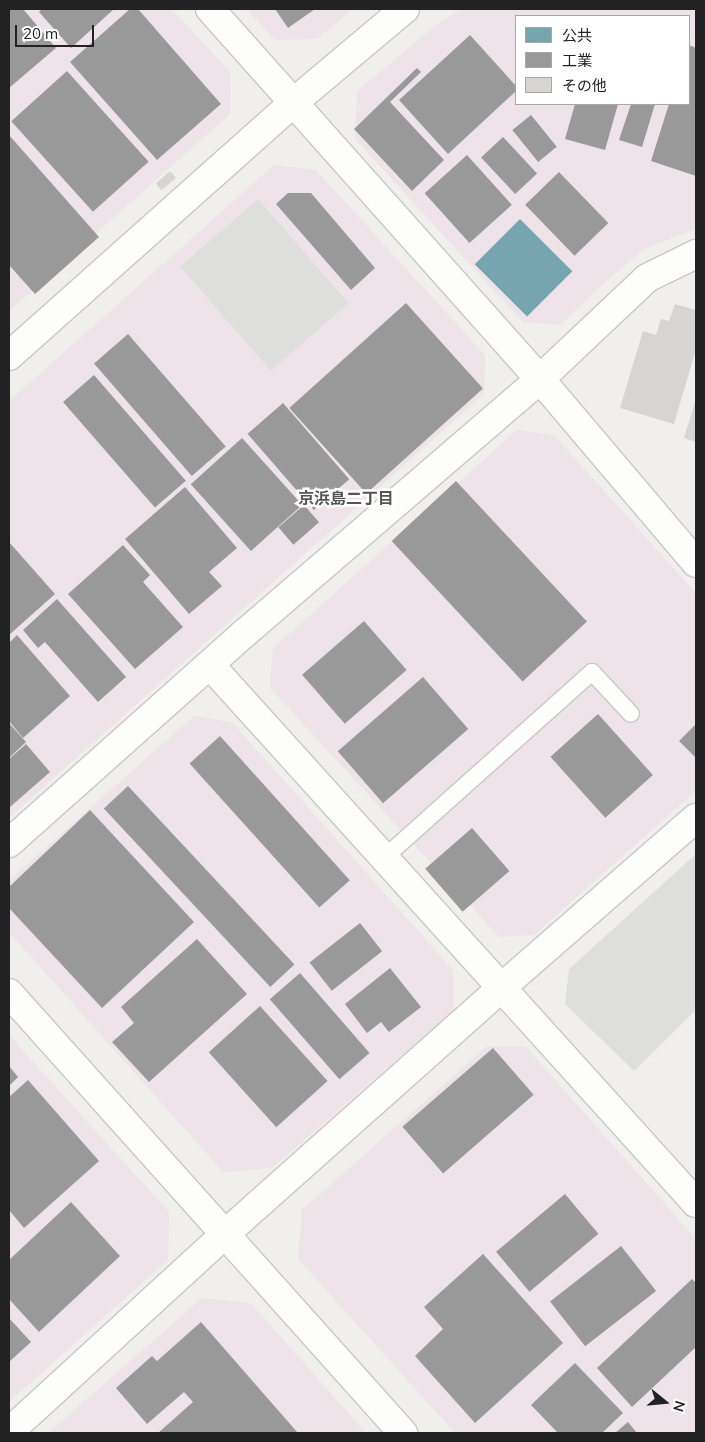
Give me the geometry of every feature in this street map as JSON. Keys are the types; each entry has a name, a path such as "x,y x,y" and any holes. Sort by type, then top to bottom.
{"street":[{"path":"210,9 540,379 696,563"},
{"path":"9,356 294,102 405,9"},
{"path":"9,842 540,379 647,278 696,254"},
{"path":"210,665 696,1203"},
{"path":"9,1432 224,1235 502,987 696,818"},
{"path":"9,993 403,1433"}],"lane":[{"path":"384,858 592,672 631,714"}],"shaded area":[{"path":"9,9 172,9 231,73 230,114 9,311"},
{"path":"246,9 353,9 317,39 275,40"},
{"path":"461,9 696,9 696,229 646,248 606,281 560,325 523,322 355,139 357,91 437,24"},
{"path":"274,165 316,170 485,355 484,394 9,818 9,401"},
{"path":"258,199 349,303 271,371 180,267"},
{"path":"517,430 554,435 696,593 696,791 534,935 499,937 270,688 273,648"},
{"path":"194,716 232,722 453,970 454,1010 272,1168 223,1172 9,932 9,880"},
{"path":"696,854 696,1002 694,1012 634,1071 565,1004 569,969"},
{"path":"9,1035 169,1212 168,1260 9,1402"},
{"path":"487,1046 526,1047 696,1239 696,1433 455,1433 298,1259 302,1210"},
{"path":"202,1298 251,1303 366,1433 48,1433"}],"building: 公共":[{"path":"520,219 572,271 527,317 475,264"}],"building: 工業":[{"path":"9,9 23,9 56,48 9,88"},
{"path":"42,9 114,9 71,48 39,12"},
{"path":"130,9 138,9 221,104 157,160 70,62"},
{"path":"275,9 315,9 288,28"},
{"path":"470,35 515,85 515,92 448,154 399,100"},
{"path":"690,45 696,48 696,176 651,161 669,105 690,105"},
{"path":"417,68 421,72 390,102 444,160 412,191 354,129"},
{"path":"67,71 149,162 93,212 11,121"},
{"path":"575,105 618,105 605,150 565,139"},
{"path":"631,105 655,105 642,147 619,140"},
{"path":"531,115 557,147 538,162 512,130"},
{"path":"9,135 99,237 35,294 9,265"},
{"path":"503,137 537,174 515,194 481,157"},
{"path":"467,155 512,205 469,243 425,193"},
{"path":"559,172 608,223 575,256 525,205"},
{"path":"288,193 311,193 375,268 351,290 276,204"},
{"path":"406,303 483,388 366,494 289,408"},
{"path":"128,334 226,446 192,476 94,364"},
{"path":"94,375 186,481 155,508 63,402"},
{"path":"283,403 349,479 314,510 248,434"},
{"path":"242,438 302,505 251,551 191,484"},
{"path":"456,481 587,621 523,681 392,541"},
{"path":"185,487 237,548 209,572 222,586 189,614 125,539"},
{"path":"304,505 319,522 293,545 278,527"},
{"path":"9,542 55,594 9,635"},
{"path":"123,545 150,575 143,582 183,627 135,669 68,594"},
{"path":"57,599 126,677 98,702 45,642 38,648 23,630"},
{"path":"364,621 407,670 345,724 302,675"},
{"path":"17,635 70,696 23,738 9,721 9,643"},
{"path":"423,677 468,729 383,803 338,751"},
{"path":"598,714 653,775 605,818 550,757"},
{"path":"9,723 26,742 9,758"},
{"path":"696,724 696,758 679,741"},
{"path":"220,736 350,880 319,908 190,763"},
{"path":"26,744 50,772 10,807 9,759"},
{"path":"128,786 294,964 270,987 104,809"},
{"path":"90,810 194,922 102,1008 9,908 9,887"},
{"path":"472,828 509,871 463,912 425,869"},
{"path":"360,923 382,951 332,991 310,962"},
{"path":"197,939 247,994 149,1082 112,1042 134,1023 121,1007"},
{"path":"390,968 421,1007 389,1032 381,1022 367,1033 345,1004"},
{"path":"300,973 370,1053 339,1079 270,999"},
{"path":"260,1006 328,1081 276,1127 209,1052"},
{"path":"493,1048 534,1095 443,1174 402,1127"},
{"path":"9,1066 18,1077 9,1086"},
{"path":"28,1080 99,1161 24,1228 9,1210 9,1097"},
{"path":"565,1194 598,1234 529,1292 496,1252"},
{"path":"71,1202 120,1256 39,1332 9,1299 9,1260"},
{"path":"621,1246 656,1291 585,1346 550,1301"},
{"path":"483,1254 563,1343 475,1423 415,1356 443,1329 424,1307"},
{"path":"692,1279 696,1283 696,1347 632,1407 597,1368"},
{"path":"9,1318 31,1342 9,1362"},
{"path":"201,1322 298,1433 158,1433 193,1402 184,1392 147,1424 116,1388 152,1356 157,1361"},
{"path":"575,1363 623,1413 602,1433 558,1433 531,1405"},
{"path":"628,1422 637,1433 615,1433"}],"building: その他":[{"path":"170,171 176,178 162,190 156,183"},
{"path":"675,304 696,310 696,349 674,424 620,408 643,331 656,335 661,319 669,321"},
{"path":"696,399 696,442 684,438"}],"district":[{"name":"京浜島二丁目","path":"346,498"}]}
